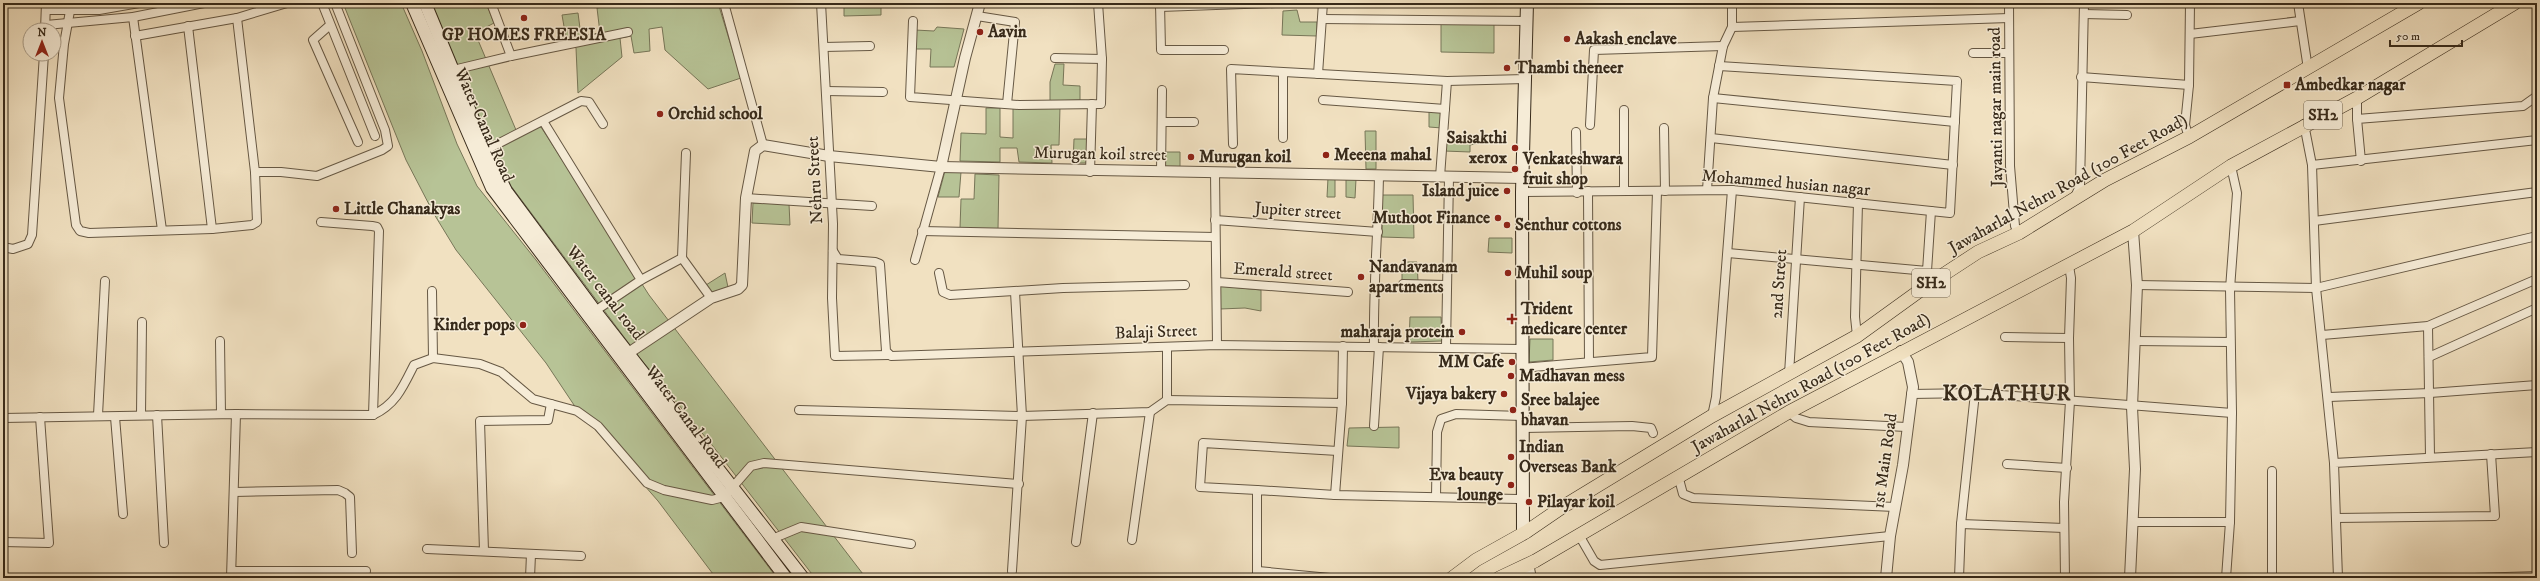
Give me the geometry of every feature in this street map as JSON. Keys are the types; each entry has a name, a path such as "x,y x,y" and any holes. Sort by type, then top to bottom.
{"main road":[{"path":"412,3 434,41"},
{"name":"Water canal road","path":"425,3 434,41 481,153 506,191 595,311 630,352 772,539 804,578"},
{"path":"1521,499 1522,178 1526,3"},
{"name":"Jawaharlal Nehru Road (100 Feet Road)","path":"1452,578 1476,560 1712,416 1857,336 1929,284 1978,252 2019,233 2105,180 2189,137 2420,3"},
{"name":"Jawaharlal Nehru Road (100 Feet Road)","path":"1499,578 1528,564 1679,479 1789,412 1901,351 2069,266 2133,231 2231,166 2304,124 2357,98 2515,3"},
{"name":"Water Canal Road","path":"481,153 492,188 786,578"},
{"path":"1520,534 1523,442 1522,422"}],"street":[{"path":"62,25 133,17 204,3"},
{"path":"256,3 258,12"},
{"path":"135,36 237,18 287,3"},
{"path":"322,3 375,136"},
{"path":"255,172 281,172 317,176 382,150 388,146 385,130 335,3"},
{"path":"491,3 512,56"},
{"path":"630,352 711,298 742,285 746,198 755,151 763,145 724,3"},
{"name":"Nehru Street","path":"821,3 832,202 832,298 835,356 888,355"},
{"path":"915,260 941,167 955,102 980,3"},
{"path":"913,21 910,97 955,102 1007,104 1102,104 1102,59 1098,3"},
{"path":"1224,50 1161,50 1160,5 1275,3"},
{"path":"1318,74 1323,3"},
{"path":"1707,190 1713,98 1723,46 1732,26 1732,3"},
{"name":"Jayanti nagar main road","path":"2009,3 2010,166 2015,226 2019,233"},
{"path":"2073,200 2080,186 2081,77 2084,3"},
{"path":"2189,137 2185,125 2189,85 2190,3"},
{"path":"2298,3 2308,69"},
{"path":"46,22 46,7 70,11 98,6 133,4"},
{"path":"70,11 67,24 59,98 76,225 80,231 89,233 212,229 252,225 257,222 255,172 237,18"},
{"path":"2084,14 2127,15"},
{"path":"977,16 1015,22 1007,104"},
{"path":"133,17 162,230"},
{"path":"1322,18 1526,21"},
{"path":"1732,26 2009,18"},
{"path":"2190,34 2300,21"},
{"path":"330,25 313,40 358,142"},
{"path":"188,26 212,229"},
{"path":"447,72 512,56 628,32"},
{"path":"824,47 870,46"},
{"path":"1590,125 1594,50 1723,46"},
{"path":"1973,53 2009,53"},
{"path":"1055,58 1102,59"},
{"path":"3,247 13,249 28,244 32,235 43,62"},
{"path":"1711,138 1953,165 1957,80 1719,66"},
{"path":"1233,144 1231,69 1447,81 1525,79"},
{"path":"1283,73 1283,138"},
{"path":"2081,77 2189,85"},
{"path":"1446,347 1445,109 1447,81"},
{"path":"1161,172 1162,90"},
{"path":"826,91 883,92"},
{"path":"2357,119 2523,106 2537,96"},
{"path":"1713,98 1955,122"},
{"path":"2357,98 2357,119 2361,160"},
{"path":"481,153 586,100 604,124"},
{"path":"1323,100 1445,109"},
{"path":"1091,171 1092,104"},
{"path":"1624,110 1624,191"},
{"path":"543,121 641,280"},
{"path":"1162,122 1194,122"},
{"path":"2304,124 2312,165 2316,288 2329,397 2334,463 2338,578"},
{"path":"1522,368 1652,357 1664,128"},
{"path":"1576,132 1576,192"},
{"path":"2312,165 2537,140"},
{"name":"Murugan koil street","path":"763,145 830,156 941,167 1522,178"},
{"path":"686,153 682,258 711,298"},
{"name":"Mohammed husian nagar","path":"1522,192 1732,190 1950,213 1953,165"},
{"path":"2226,578 2230,522 2232,413 2229,342 2230,288 2237,193 2231,166"},
{"path":"1216,172 1215,237 1217,345"},
{"path":"1374,426 1377,346 1373,294 1378,232 1378,176"},
{"path":"1712,416 1716,397 1732,190"},
{"path":"1588,191 1589,362"},
{"path":"2314,221 2537,192"},
{"name":"2nd Street","path":"1789,374 1800,197"},
{"path":"746,198 832,202 872,206"},
{"path":"1857,336 1855,317 1858,263 1858,203"},
{"path":"1929,284 1927,271 1931,211"},
{"name":"Jupiter street","path":"1215,220 1378,232"},
{"path":"321,222 372,226 377,228 379,231 373,415"},
{"path":"922,231 1215,237"},
{"path":"2130,578 2135,469 2132,407 2136,341 2137,285 2133,231"},
{"path":"2137,285 2230,288 2316,288 2537,236"},
{"path":"833,251 838,259 875,262 882,267 886,351 888,355"},
{"path":"1728,253 1858,263 1927,271"},
{"path":"595,311 641,280 682,258"},
{"path":"2065,578 2064,528 2070,401 2069,338 2071,278 2069,266"},
{"path":"939,273 944,292 950,295 1063,288 1185,285"},
{"path":"2322,335 2428,326 2537,279"},
{"path":"98,415 105,281"},
{"name":"Emerald street","path":"1217,282 1348,292"},
{"path":"1403,284 1446,285"},
{"path":"432,291 433,358"},
{"path":"1012,571 1019,484 1022,416 1020,351 1015,292"},
{"path":"2429,357 2537,308"},
{"path":"141,415 142,322"},
{"path":"2428,326 2430,457"},
{"path":"2005,337 2069,338"},
{"path":"220,341 221,414"},
{"path":"2136,341 2229,342"},
{"name":"Balaji Street","path":"888,355 1217,345 1522,349"},
{"path":"1167,346 1167,400"},
{"path":"1335,495 1342,403 1343,346"},
{"name":"1st Main Road","path":"1886,578 1890,536 1913,387 1908,362 1901,351"},
{"path":"3,418 98,415 115,417 141,415 221,414 373,415 387,408 403,388 414,365 433,358 480,364 501,372 533,399 577,411 598,426 648,483 664,490 712,500 724,497 734,488 751,466 764,463 1019,484"},
{"path":"2329,397 2430,393 2537,385"},
{"path":"1911,394 1975,392 2132,407 2232,413"},
{"path":"1959,578 1961,524 1975,392"},
{"path":"798,410 1022,416 1150,412 1167,400 1342,403"},
{"path":"484,552 480,421 548,420 551,404"},
{"path":"1132,540 1150,412"},
{"path":"1789,412 1796,418 1809,422 1906,427"},
{"path":"1076,542 1094,413"},
{"path":"236,414 232,574 366,571"},
{"path":"1436,497 1437,432 1442,419 1456,414 1522,422 1632,426 1651,428 1653,433"},
{"path":"157,415 164,543"},
{"path":"3,542 49,543 40,417"},
{"path":"115,417 123,514"},
{"path":"1338,451 1203,443 1200,487 1335,495 1521,499"},
{"path":"2334,463 2537,452"},
{"path":"2336,518 2495,516 2490,454"},
{"path":"2007,464 2067,468"},
{"path":"2272,471 2272,578"},
{"path":"1679,479 1683,494 1693,498 1895,507"},
{"path":"234,492 338,490 346,492 350,497 352,553"},
{"path":"1257,490 1258,574 1330,578"},
{"path":"2132,522 2230,522"},
{"path":"1961,524 2064,528"},
{"path":"772,539 801,527 912,544"},
{"path":"1579,535 1594,561 1600,565 1890,536"},
{"path":"427,549 581,556"},
{"path":"530,578 531,554"},
{"path":"1528,564 1531,578"},
{"path":"2474,578 2537,576"}],"green space":[{"path":"343,3 401,3 422,51 457,144 477,186 536,260 777,578 716,578 658,501 574,405 546,363 456,250 434,214 406,160"},
{"path":"438,3 486,3 494,23 475,33 516,130 541,127 649,295 866,578 815,578 712,445 639,357 511,186 490,144 433,8 439,5"},
{"path":"622,3 718,3 741,78 708,89 665,50 662,27 649,29 650,51 634,53 631,36 620,38 622,57 578,93 576,48 566,38 562,15 578,13 581,36 600,33 597,8"},
{"path":"844,3 881,3 881,15 844,16"},
{"path":"1297,10 1300,22 1317,22 1317,36 1282,35 1283,11"},
{"path":"1441,23 1494,24 1494,53 1441,52"},
{"path":"937,27 964,29 954,67 930,67 931,49 914,49 915,30 934,31"},
{"path":"1055,64 1064,64 1063,85 1080,86 1080,100 1050,101 1050,82"},
{"path":"1060,107 1059,145 1051,145 1052,163 1019,162 1017,148 1000,148 1000,162 960,161 961,133 986,134 986,108 1000,108 1000,137 1013,138 1013,108"},
{"path":"1429,110 1444,110 1442,128 1429,127"},
{"path":"1365,131 1376,131 1376,169 1366,169"},
{"path":"1446,135 1480,138 1480,143 1470,145 1470,152 1444,151"},
{"path":"1074,139 1089,139 1089,163 1073,163"},
{"path":"1164,152 1180,152 1180,167 1163,167"},
{"path":"945,171 961,172 959,197 938,197"},
{"path":"975,174 999,175 998,229 960,228 961,199 974,199"},
{"path":"1328,178 1335,178 1335,197 1327,197"},
{"path":"1346,178 1356,179 1355,198 1346,197"},
{"path":"1382,195 1413,195 1414,238 1382,237"},
{"path":"753,203 789,204 790,225 752,223"},
{"path":"1489,238 1512,238 1512,253 1488,252"},
{"path":"1402,262 1417,262 1418,281 1402,281"},
{"path":"725,273 730,297 715,302 706,285"},
{"path":"1220,286 1261,290 1261,311 1245,308 1220,309"},
{"path":"1410,317 1441,317 1442,341 1409,342"},
{"path":"1530,339 1553,339 1553,360 1529,362"},
{"path":"1399,427 1399,448 1347,446 1349,428"}],"place":[{"name":"GP HOMES FREESIA","path":"524,18"},
{"name":"Aavin","path":"980,32"},
{"name":"Aakash enclave","path":"1567,39"},
{"name":"Thambi theneer","path":"1507,68"},
{"name":"Ambedkar nagar","path":"2287,85"},
{"name":"Orchid school","path":"660,114"},
{"name":"Saisakthi xerox","path":"1515,148"},
{"name":"Meeena mahal","path":"1326,155"},
{"name":"Murugan koil","path":"1191,157"},
{"name":"Venkateshwara fruit shop","path":"1515,169"},
{"name":"Island juice","path":"1507,191"},
{"name":"Little Chanakyas","path":"336,209"},
{"name":"Muthoot Finance","path":"1498,218"},
{"name":"Senthur cottons","path":"1507,225"},
{"name":"Muhil soup","path":"1508,273"},
{"name":"Nandavanam apartments","path":"1361,277"},
{"name":"Trident medicare center","path":"1512,319"},
{"name":"Kinder pops","path":"523,325"},
{"name":"maharaja protein","path":"1462,332"},
{"name":"MM Cafe","path":"1512,362"},
{"name":"Madhavan mess","path":"1511,376"},
{"name":"Vijaya bakery","path":"1504,394"},
{"name":"Sree balajee bhavan","path":"1513,410"},
{"name":"Indian Overseas Bank","path":"1511,457"},
{"name":"Eva beauty lounge","path":"1511,485"},
{"name":"Pilayar koil","path":"1529,502"}],"district":[{"name":"KOLATHUR","path":"2007,394"}]}
